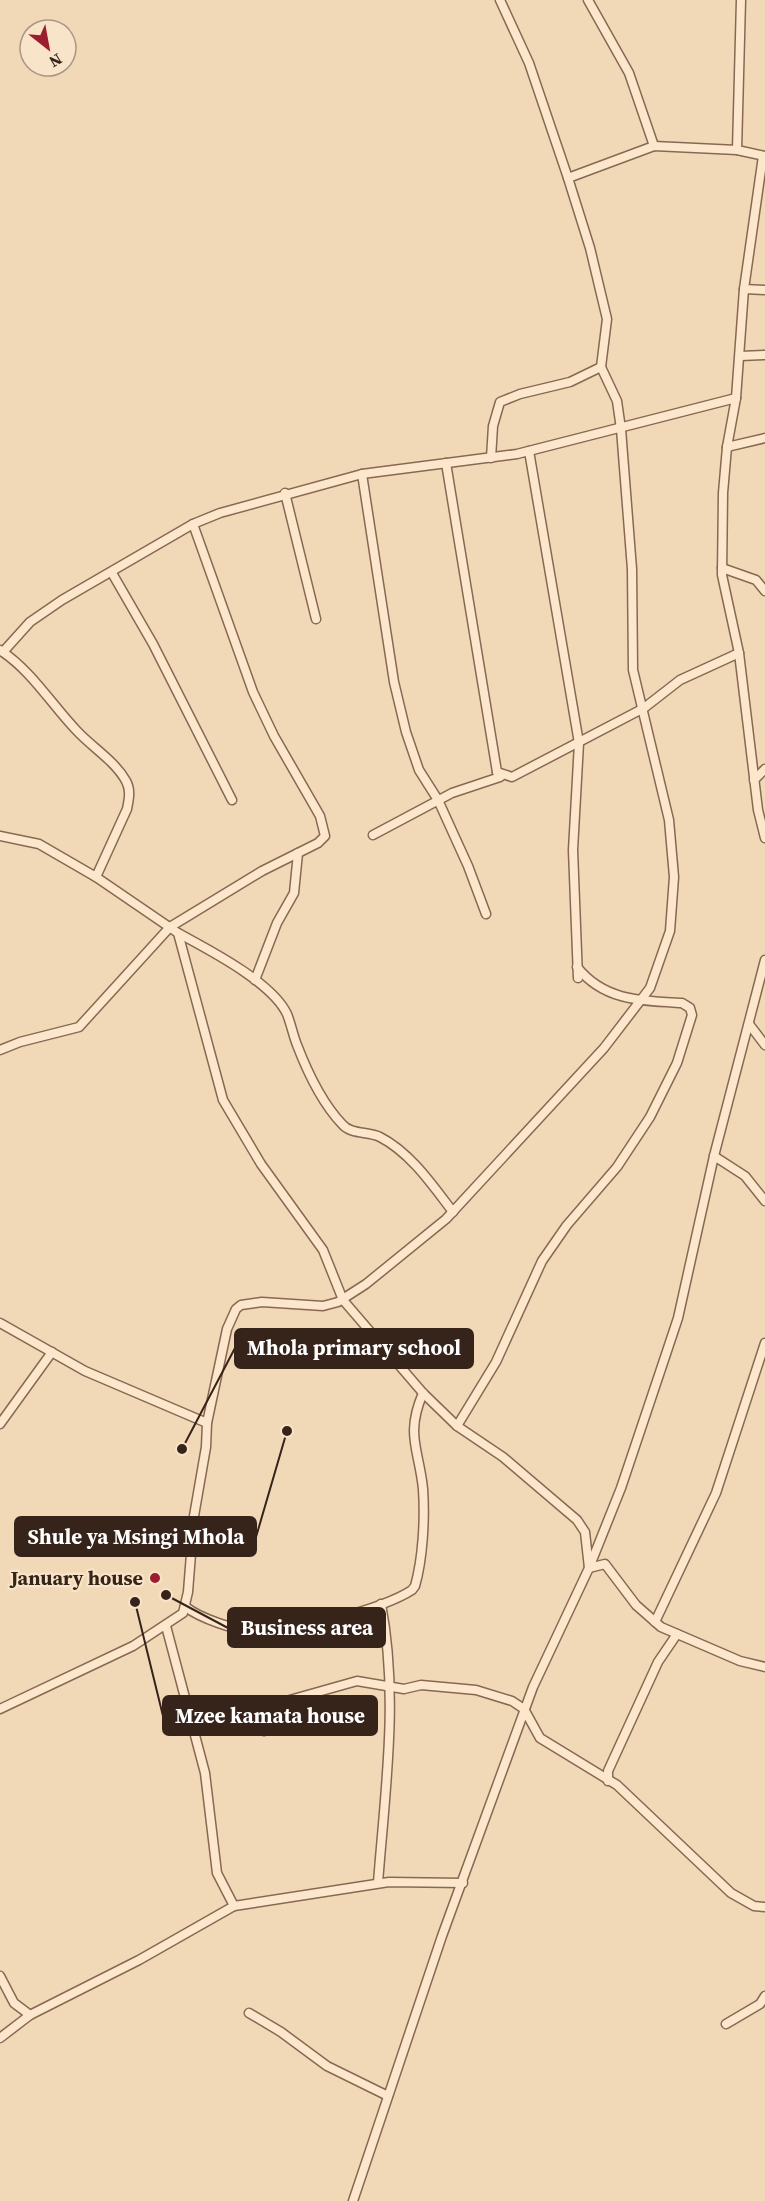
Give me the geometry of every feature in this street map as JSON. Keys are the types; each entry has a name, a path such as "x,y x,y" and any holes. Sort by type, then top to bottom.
{"street":[{"path":"0,1709 133,1646 183,1613 186,1607 194,1516 206,1447 207,1423 227,1329 236,1309 242,1305 262,1302 323,1306 343,1300 453,1212 604,1048 655,980 670,931 674,877 669,820 644,708 633,670 632,569 621,429 617,401 601,367 607,319 593,258 568,178 529,63 500,0"},
{"path":"588,0 629,73 654,146"},
{"path":"737,150 741,0"},
{"path":"568,178 654,146 737,150 764,156 744,289 736,398 727,447 723,493 722,568 738,653 754,780 765,838"},
{"path":"744,289 765,290"},
{"path":"740,356 765,355"},
{"path":"491,458 493,426 500,402 520,393 570,382 601,367"},
{"path":"96,877 127,808 130,798 126,782 117,769 75,730 39,686 1,651 30,622 62,600 193,524 285,493 362,474 530,451 736,398"},
{"path":"727,447 765,438"},
{"path":"530,451 579,743 573,850 578,978"},
{"path":"373,835 438,800 500,777 497,772 446,463"},
{"path":"362,474 394,682 406,732 419,770 438,800 468,866 486,914"},
{"path":"285,493 316,619"},
{"path":"0,1050 20,1042 79,1028 170,927 262,871 322,839 324,825 274,736 253,692 193,524"},
{"path":"722,568 756,580 765,591"},
{"path":"112,573 153,644 232,801"},
{"path":"497,772 512,777 644,708 680,680 738,653"},
{"path":"754,780 765,769"},
{"path":"0,836 39,844 96,877 178,933 255,980 286,1012 298,1048 318,1089 342,1125 354,1131 380,1137 390,1144 420,1171 453,1212"},
{"path":"255,980 277,923 294,892 298,853"},
{"path":"178,933 223,1101 261,1164 323,1250 343,1300 423,1393 458,1426 503,1457 577,1520 585,1532 589,1568"},
{"path":"353,2201 442,1936 524,1709 589,1568 621,1488 678,1318 714,1156 765,960"},
{"path":"458,1426 496,1362 542,1261 650,1118 677,1063 692,1015 690,1008 682,1004 621,996 590,983 577,967"},
{"path":"748,1024 765,1045"},
{"path":"714,1156 746,1176 765,1201"},
{"path":"0,1323 127,1391 207,1423"},
{"path":"655,1622 716,1493 765,1342"},
{"path":"0,1424 52,1352"},
{"path":"186,1607 197,1615 253,1632 316,1623 381,1604 414,1588 420,1569 423,1489 415,1452 413,1426 423,1393"},
{"path":"589,1568 605,1564 626,1594 655,1622 740,1661 765,1666"},
{"path":"378,1884 390,1687 388,1640 381,1604"},
{"path":"166,1626 205,1773 217,1873 234,1906"},
{"path":"608,1781 608,1771 658,1662 677,1634"},
{"path":"264,1731 272,1709 285,1701 357,1681 390,1687 434,1686 476,1690 512,1701 524,1709 540,1738 617,1785 731,1893 754,1906 765,1907"},
{"path":"0,2038 30,2015 234,1906 378,1884 463,1883"},
{"path":"0,1976 14,2003 30,2015"},
{"path":"726,2024 760,2004 765,1996"},
{"path":"249,2013 281,2032 327,2066 388,2096"}],"place":[{"name":"Shule ya Msingi Mhola","path":"287,1431"},
{"name":"Mhola primary school","path":"182,1449"},
{"name":"January house","path":"155,1578"},
{"name":"Business area","path":"166,1595"},
{"name":"Mzee kamata house","path":"135,1602"}]}
